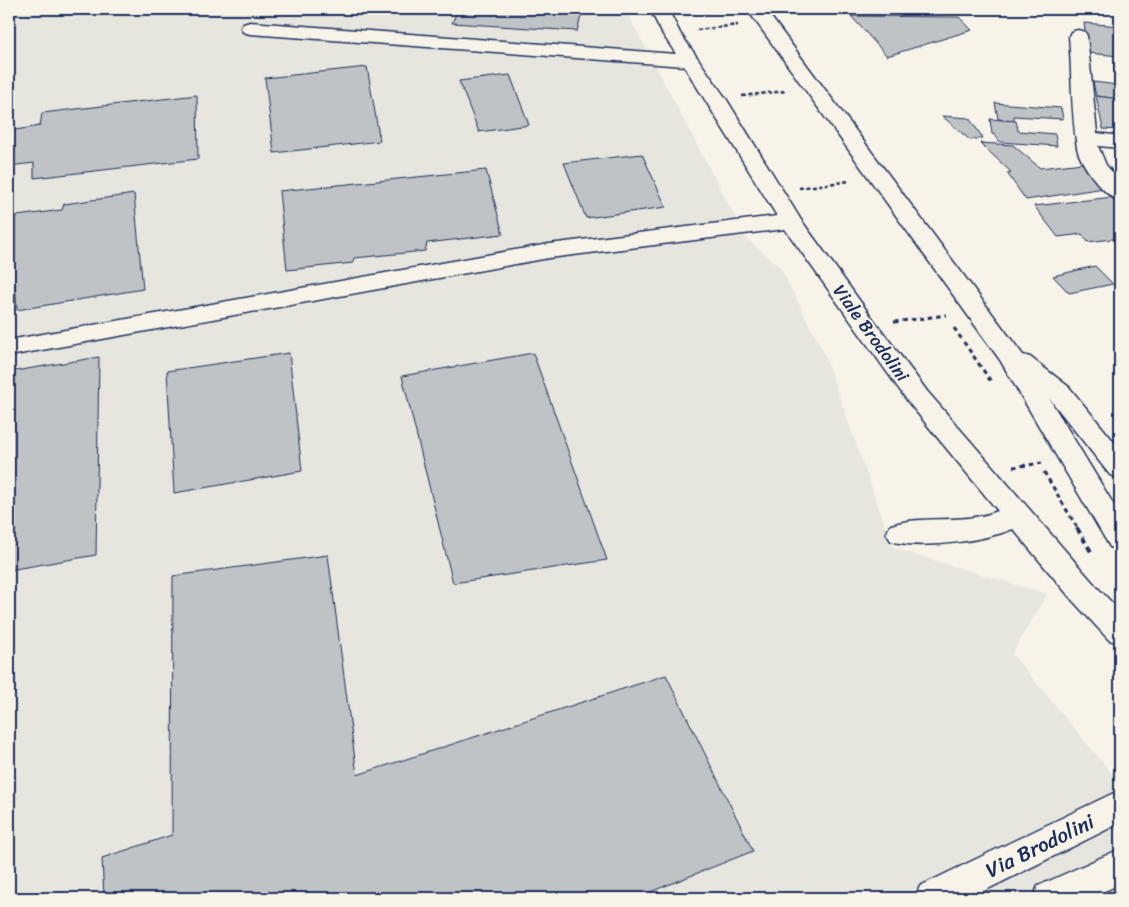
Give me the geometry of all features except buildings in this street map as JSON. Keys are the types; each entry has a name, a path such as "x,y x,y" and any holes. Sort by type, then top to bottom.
{"street":[{"name":"Viale Brodolini","path":"659,9 671,32 717,100 791,221 864,325 918,397 1084,593 1120,631"},
{"path":"746,14 1011,356 1120,540"},
{"path":"250,28 690,61"},
{"path":"1078,36 1088,150 1096,167 1120,194"},
{"path":"1087,138 1120,142"},
{"path":"9,348 549,251 791,221"},
{"path":"1011,356 1060,393 1120,468"},
{"path":"901,533 956,531 988,526 1018,514"},
{"name":"Via Brodolini","path":"932,898 1120,806"},
{"path":"1051,898 1120,866"}],"path":[{"path":"671,32 740,25 746,14"},
{"path":"782,84 788,91"},
{"path":"846,173 855,186"},
{"path":"827,184 852,181"},
{"path":"940,308 995,388"},
{"path":"864,325 978,311"},
{"path":"1034,455 1099,566 1084,593"},
{"path":"981,471 1072,460"}],"shaded area":[{"path":"9,9 625,9 747,239 780,267 823,351 893,548 1047,594 1012,654 1120,783 1120,898 9,898"}]}
